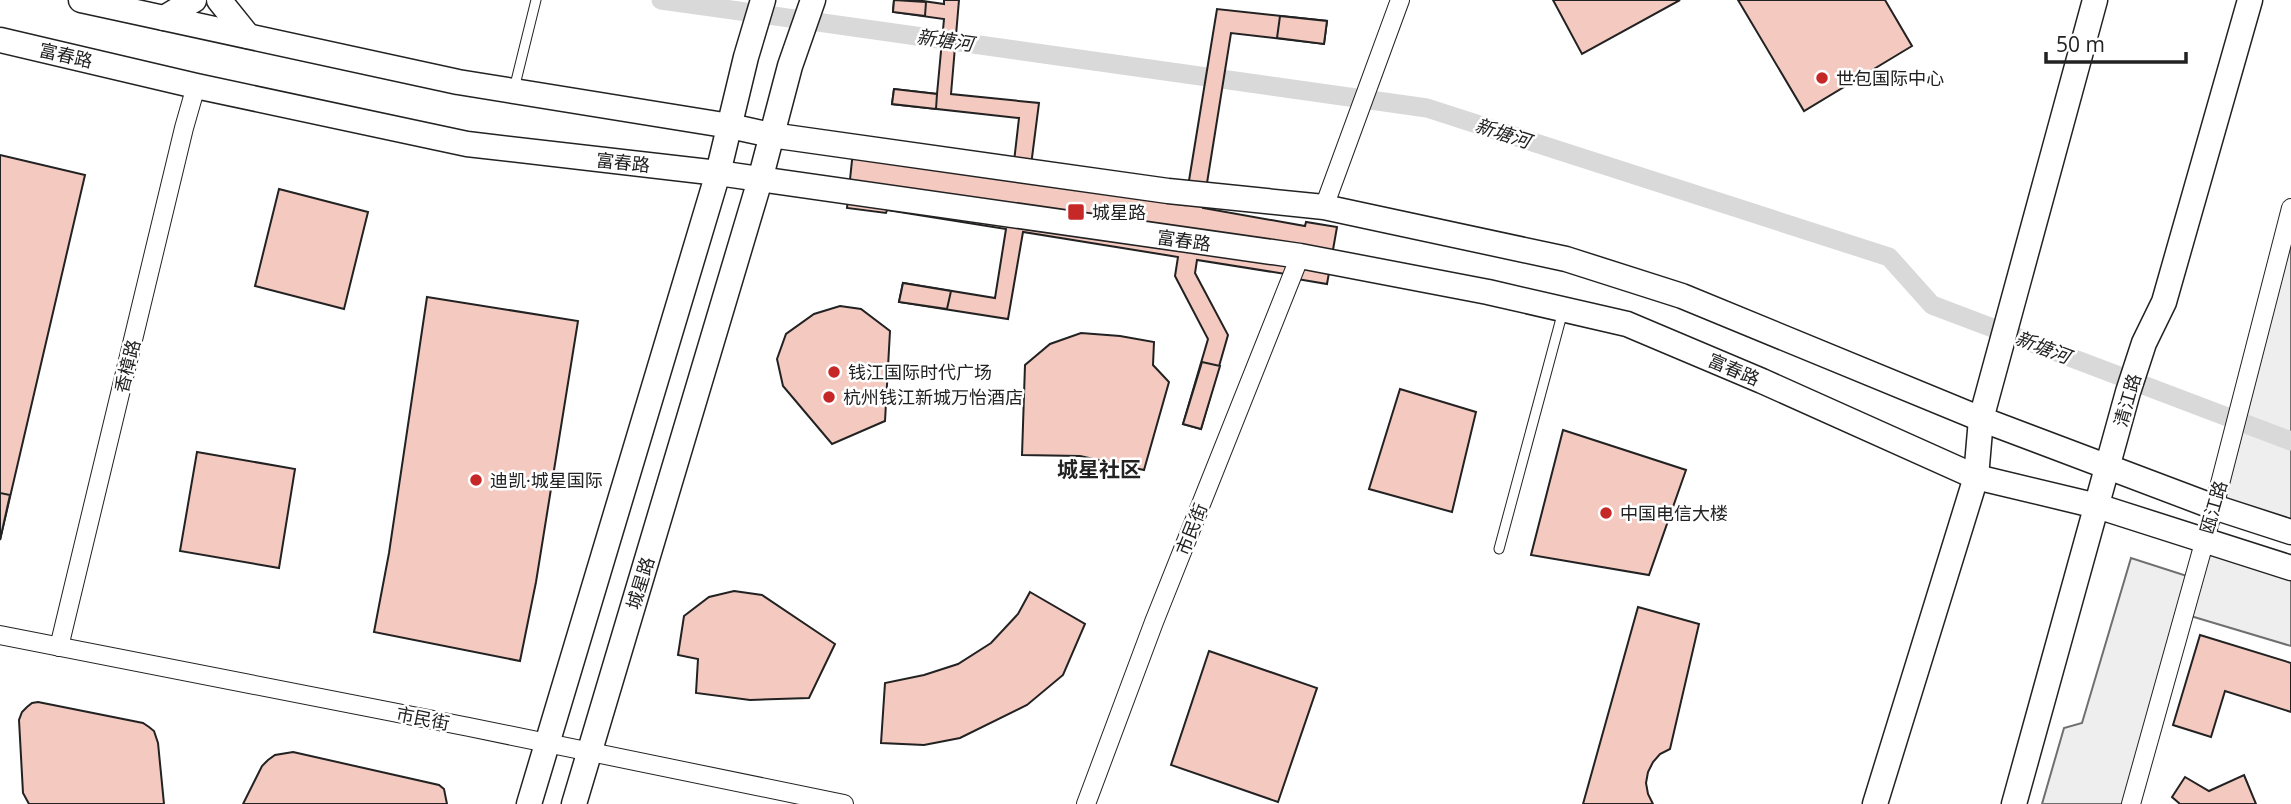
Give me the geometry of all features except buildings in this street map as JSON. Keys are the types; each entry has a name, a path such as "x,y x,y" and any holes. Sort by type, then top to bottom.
{"main road":[{"path":"81,0 458,82 771,135 1168,191 1324,207 1566,259 1682,296 1981,419 2214,507 2291,532"},
{"path":"164,18 194,0"},
{"path":"219,0 248,36"},
{"path":"529,804 718,173 746,57 763,0"},
{"name":"城星路","path":"574,804 760,180 790,66 813,0"},
{"path":"1875,804 1976,477 1981,419 2095,0"},
{"name":"清江路","path":"2014,804 2128,393 2144,343 2164,302 2249,0"},
{"name":"富春路","path":"0,40 467,145 718,173 1300,256 1564,309 1627,324 1976,477 2097,506 2291,568"}],"street":[{"path":"1324,207 1400,0"},
{"name":"香樟路","path":"59,647 196,86"},
{"name":"瓯江路","path":"2131,804 2214,507 2291,208"},
{"name":"市民街","path":"1086,804 1154,622 1300,256"},
{"name":"市民街","path":"0,635 845,804"}],"lane":[{"path":"514,91 535,4"},
{"path":"1499,549 1564,309"}],"shaded area":[{"path":"2291,241 2291,521 2225,499"},
{"path":"2204,539 2291,568 2291,646 2184,614 2131,804 2042,804 2064,728 2082,723 2131,558 2193,578"}],"waterway":[{"name":"新塘河","path":"661,0 1427,108 1889,257 1932,305 2291,441"}],"place":[{"name":"世包国际中心","path":"1822,78"},
{"name":"城星路","path":"1076,212"},
{"name":"钱江国际时代广场","path":"834,372"},
{"name":"杭州钱江新城万怡酒店","path":"829,397"},
{"name":"迪凯·城星国际","path":"476,480"},
{"name":"中国电信大楼","path":"1606,513"}],"district":[{"name":"城星社区","path":"1099,469"}]}
